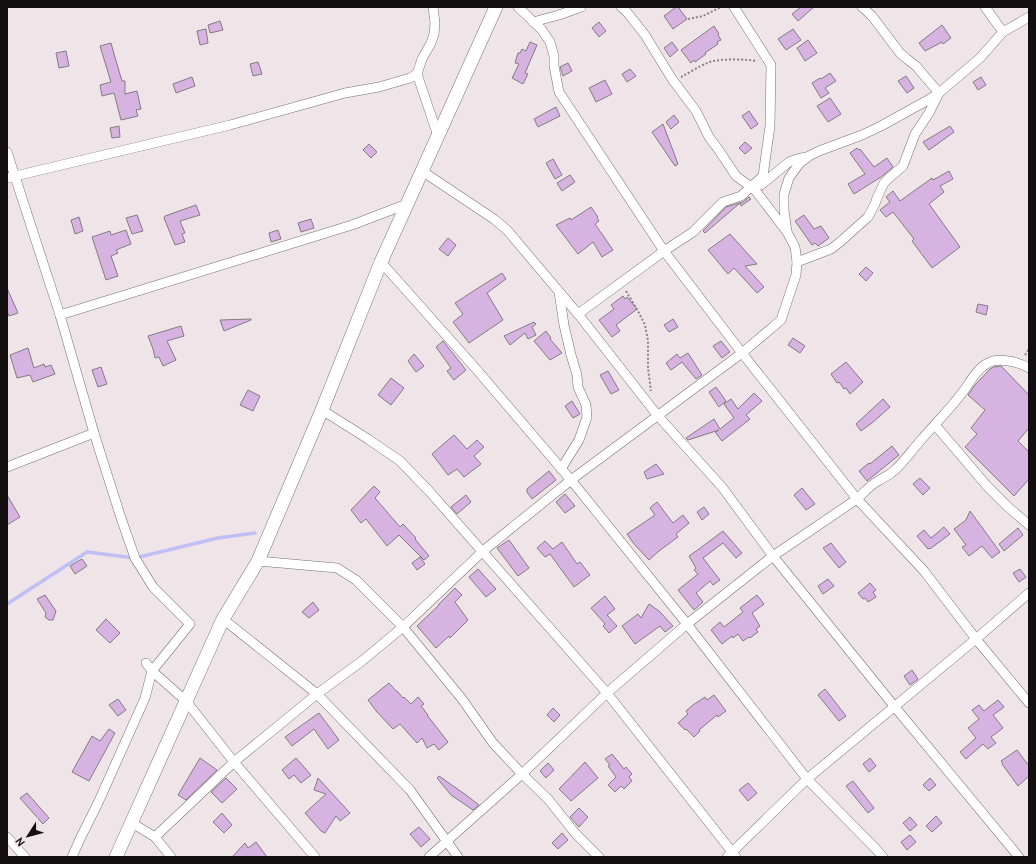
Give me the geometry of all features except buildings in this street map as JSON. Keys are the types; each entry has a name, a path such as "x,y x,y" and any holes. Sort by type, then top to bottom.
{"main road":[{"path":"116,857 223,619 258,561 322,410 381,262 496,7"}],"street":[{"path":"433,7 435,23 434,34 422,59 417,74 438,136"},
{"path":"518,7 542,30 550,42 554,56 554,66 559,92 664,251 857,499 924,570 976,639 1029,703"},
{"path":"533,22 559,15 580,7"},
{"path":"155,837 234,762 317,694 362,661 403,627 483,551 571,480 742,353 781,320 796,274 797,262 795,247 788,232 753,189 736,176 709,137 696,111 672,79 645,35 621,7"},
{"path":"734,7 770,65 770,126 763,176 753,189"},
{"path":"862,7 872,16 900,52 916,66 939,93"},
{"path":"985,7 1004,32"},
{"path":"578,314 664,251 693,232 723,202 741,196 753,189 789,162 809,156 862,135 939,93 980,58 1004,32 1029,17"},
{"path":"11,177 230,125 345,93 379,87 410,78 417,74"},
{"path":"797,262 831,249 868,217 884,184 903,166 916,134 939,93"},
{"path":"7,152 11,177 60,315 94,433 134,558 154,587 190,624 152,671 145,698 72,857"},
{"path":"788,232 784,210 784,194 789,178 799,164 809,156"},
{"path":"422,171 498,222 507,230 578,314 658,416 722,487 773,556 894,706 1019,857"},
{"path":"60,315 352,224 407,204"},
{"path":"381,262 571,480 687,624 808,779 883,857"},
{"path":"559,292 571,355 577,375 578,387 586,405 587,418 578,440 561,469"},
{"path":"430,857 522,774 607,693 687,624 773,556 857,499 877,481 888,476 895,470 962,393 976,374 988,363 997,360 1015,362 1029,368"},
{"path":"322,410 400,461 429,491 607,693 731,855 808,779 1029,593"},
{"path":"935,425 987,486 1029,525"},
{"path":"7,467 94,433"},
{"path":"258,561 337,568 356,580 403,627 462,699 493,742 522,774 548,799 575,833 599,857"},
{"path":"223,619 317,694 410,790 458,857"},
{"path":"146,663 152,671 186,701 234,762 315,857"},
{"path":"132,822 155,837 171,857"},
{"path":"7,837 25,857"}],"path":[{"path":"688,19 703,16 721,7"},
{"path":"672,79 681,77 713,61 728,59 749,60 770,65"},
{"path":"621,283 645,325 648,341 648,368 651,406"}],"waterway":[{"path":"7,604 87,552 135,558 218,538 255,533"}]}
